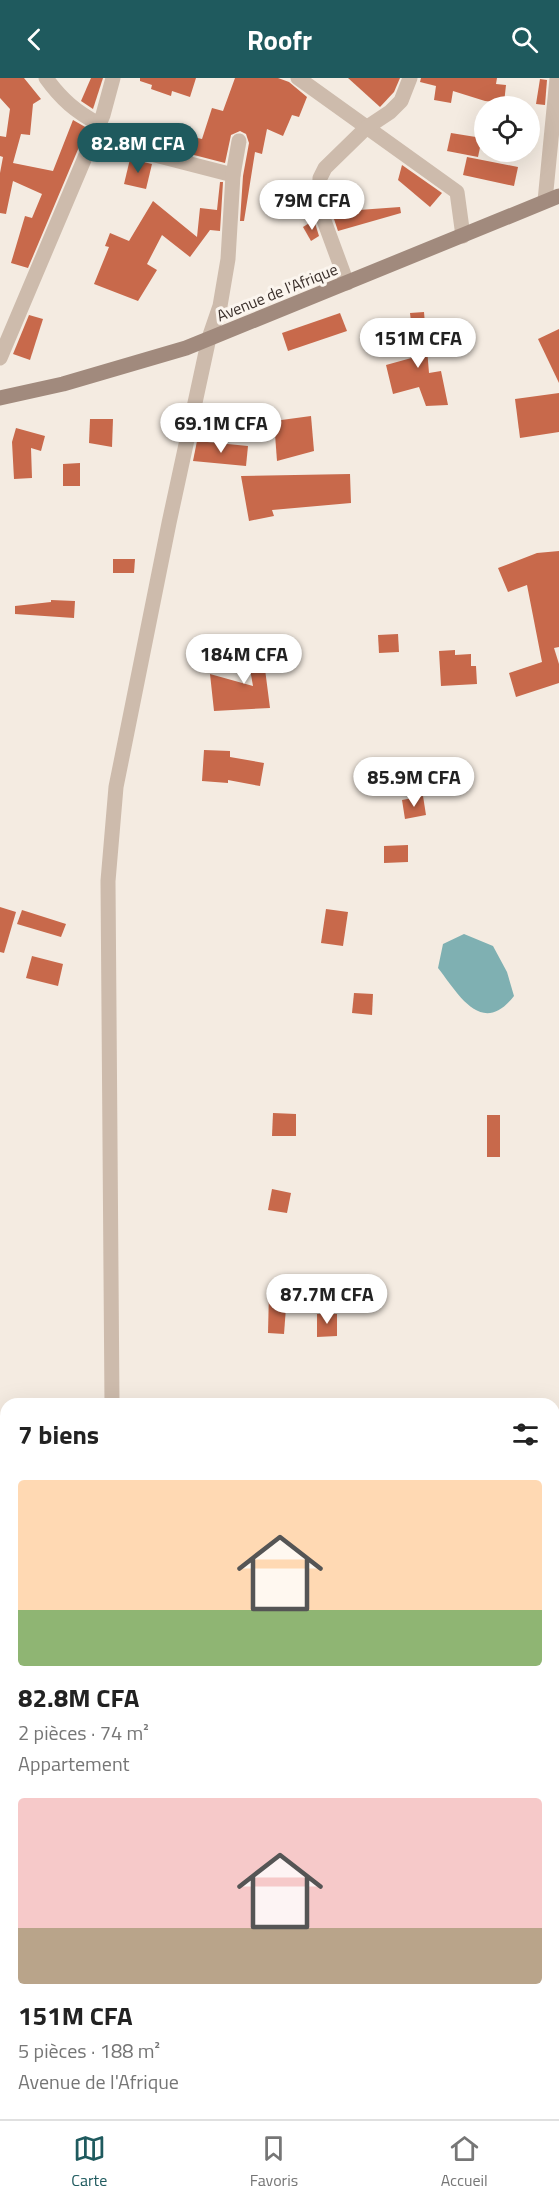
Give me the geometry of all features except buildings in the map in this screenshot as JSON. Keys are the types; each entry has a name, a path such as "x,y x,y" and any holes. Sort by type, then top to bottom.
{"main road":[{"name":"Avenue de l'Afrique","path":"0,398 63,384 209,339 552,199"}],"street":[{"path":"46,78 96,132 233,176"},
{"path":"0,358 96,132 112,78"},
{"path":"298,78 457,192 463,236"},
{"path":"347,283 319,207 320,178 325,168 366,128 390,112 401,101 410,78"},
{"path":"552,199 557,78"},
{"path":"112,1398 108,882 116,788 209,339 220,306 228,259 233,176 239,141"}],"water":[{"path":"464,934 493,946 507,972 514,996 502,1008 492,1013 472,1008 454,990 438,968 443,944"}]}
